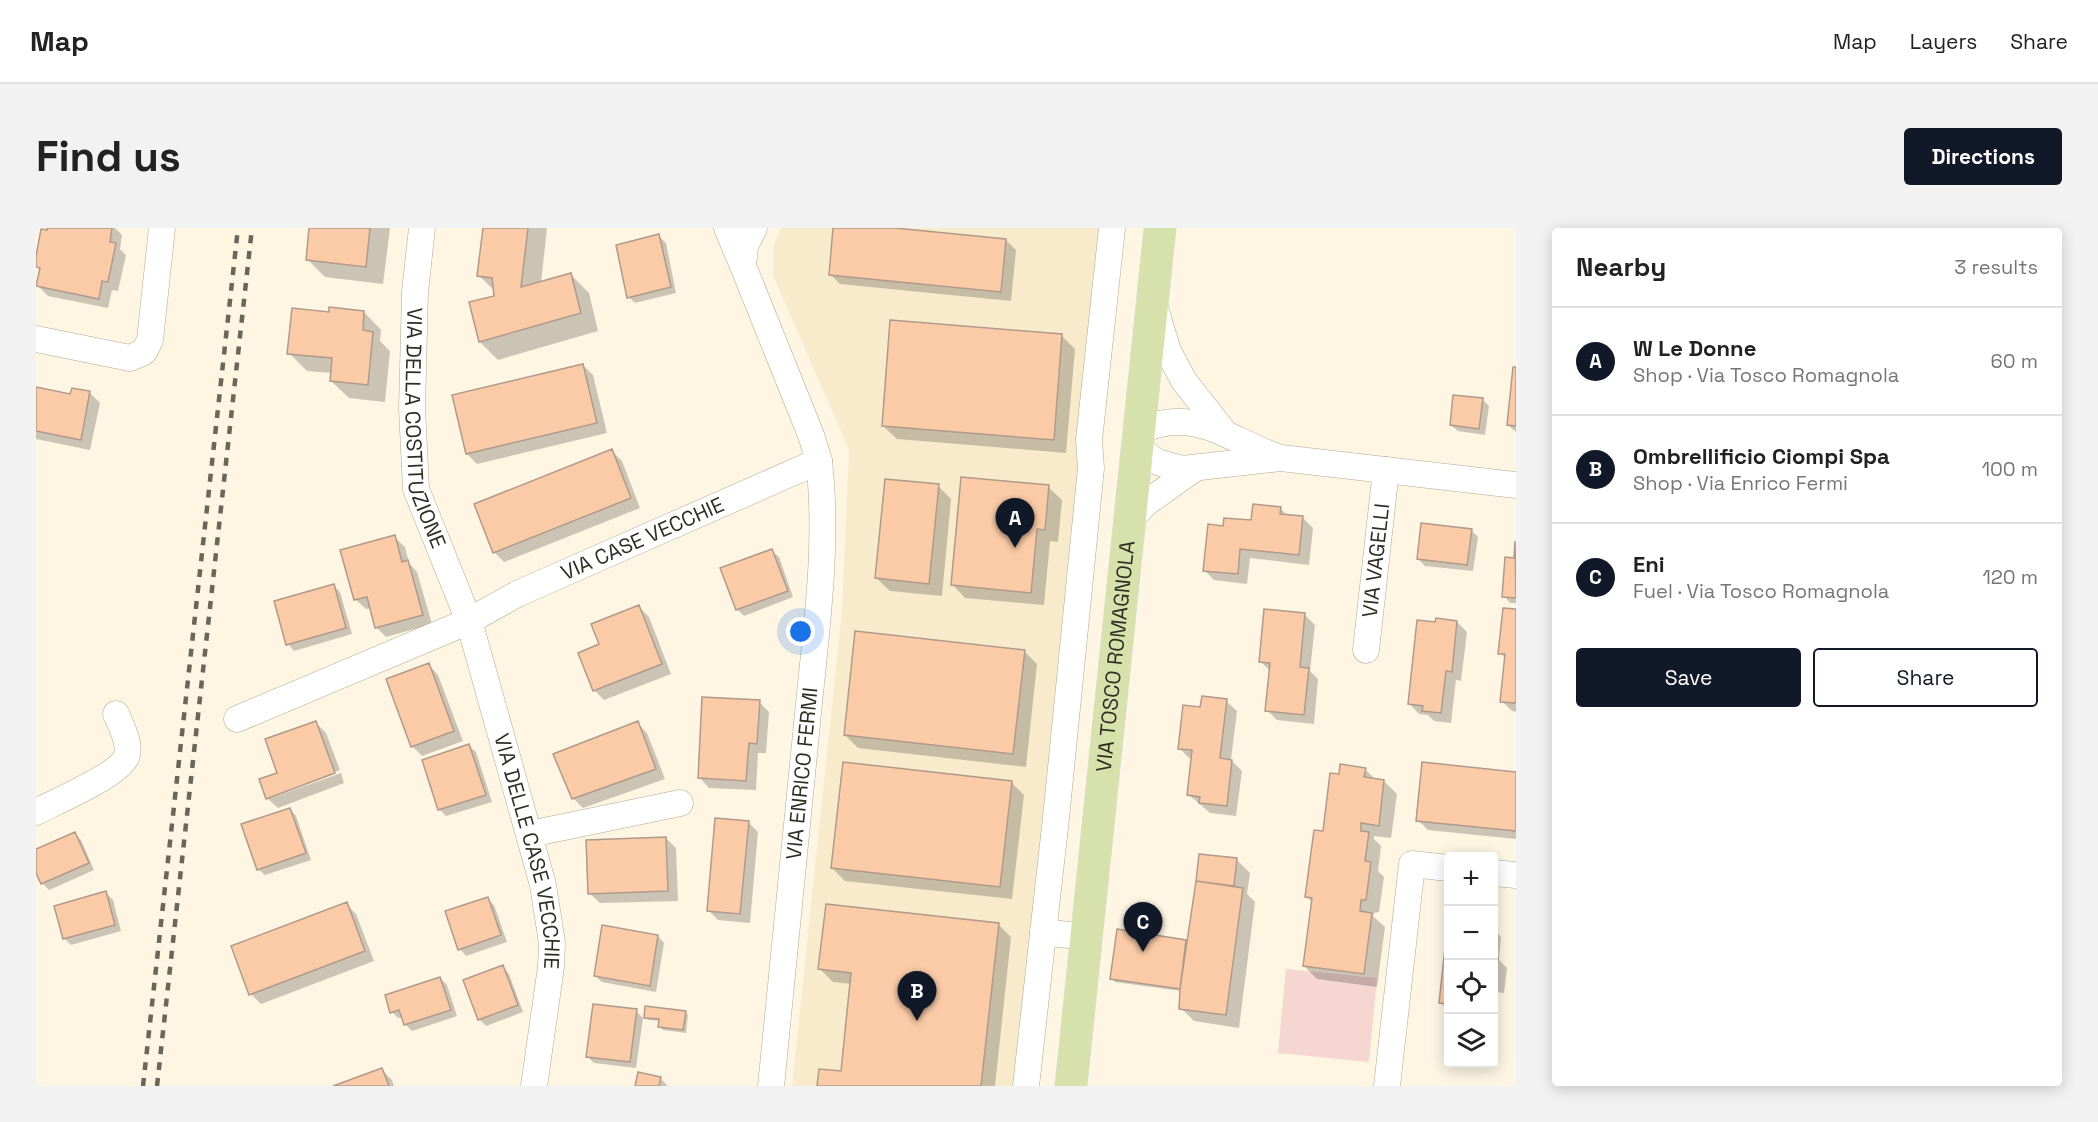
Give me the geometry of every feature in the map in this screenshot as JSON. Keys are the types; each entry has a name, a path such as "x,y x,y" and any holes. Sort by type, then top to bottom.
{"main road":[{"name":"VIA TOSCO ROMAGNOLA","path":"1071,1086 1160,228"}],"street":[{"path":"36,339 130,358 144,352 150,340 162,228"},
{"name":"VIA DELLA COSTITUZIONE","path":"422,228 414,304 412,408 416,489 469,621"},
{"path":"727,228 812,435 819,461"},
{"path":"743,266 745,246 754,228"},
{"path":"1026,1086 1091,468 1089,440 1112,228"},
{"path":"1152,299 1167,351 1184,381 1224,432"},
{"path":"1281,458 1194,469 1169,467 1157,462 1138,439 1161,422 1198,424 1224,432 1256,449 1281,458 1516,485"},
{"name":"VIA CASE VECCHIE","path":"237,719 469,621 517,594 819,461"},
{"name":"VIA ENRICO FERMI","path":"771,1086 820,575 824,499 819,461"},
{"path":"1130,520 1146,502 1194,469"},
{"name":"VIA VAGELLI","path":"1366,650 1386,470"},
{"name":"VIA DELLE CASE VECCHIE","path":"469,621 530,834 543,885 552,943 551,967 534,1086"},
{"path":"36,812 110,774 123,762 127,753 122,728 116,714"},
{"path":"530,834 680,803"},
{"path":"1387,1086 1412,864 1444,867"},
{"path":"1498,873 1516,875"},
{"path":"1043,932 1086,937"}],"shaded area":[{"path":"781,228 1101,228 1025,1086 792,1086 842,610 849,450 773,275 773,246"},
{"path":"1286,969 1377,978 1369,1062 1278,1053"}],"building":[{"path":"47,228 112,228 110,242 116,243 108,282 102,281 99,299 36,286 40,268 36,267 36,256 41,229 47,230"},
{"path":"309,228 370,228 366,267 306,260"},
{"path":"483,228 528,228 521,287 571,273 581,313 479,342 469,302 494,296 492,278 477,276"},
{"path":"833,228 895,228 1006,239 1001,292 829,275"},
{"path":"659,234 671,287 627,298 616,245"},
{"path":"329,307 364,311 363,330 373,332 368,385 330,381 332,358 287,354 292,308 329,312"},
{"path":"890,320 1062,334 1054,440 882,426"},
{"path":"583,364 597,423 466,454 452,395"},
{"path":"1513,367 1516,367 1516,426 1507,425"},
{"path":"36,387 70,394 72,388 90,391 81,440 36,431"},
{"path":"1453,395 1483,398 1479,429 1450,425"},
{"path":"612,449 631,498 493,553 474,504"},
{"path":"961,477 1049,485 1045,530 1037,529 1031,593 951,585"},
{"path":"885,479 939,484 929,584 875,578"},
{"path":"1253,504 1281,507 1280,514 1303,516 1299,555 1240,549 1238,574 1203,571 1208,524 1223,526 1224,518 1251,520"},
{"path":"1421,523 1472,529 1467,565 1417,559"},
{"path":"395,535 402,562 408,560 423,615 375,628 367,597 354,600 340,550"},
{"path":"1515,541 1516,598 1502,597 1505,557 1514,558"},
{"path":"772,549 788,591 736,610 720,568"},
{"path":"334,584 346,628 286,645 274,601"},
{"path":"639,605 662,664 593,691 578,653 599,644 591,624"},
{"path":"1503,608 1516,609 1516,703 1500,702 1505,654 1498,654"},
{"path":"1264,609 1305,613 1300,667 1309,668 1304,715 1265,711 1270,663 1259,662"},
{"path":"1436,618 1457,621 1452,672 1446,671 1441,713 1422,711 1423,706 1408,704 1417,620 1435,622"},
{"path":"855,631 1025,650 1013,754 844,735"},
{"path":"429,663 454,731 411,747 386,679"},
{"path":"1202,696 1227,699 1220,758 1232,760 1227,806 1199,803 1200,797 1187,795 1192,750 1178,749 1183,705 1200,707"},
{"path":"702,697 760,700 757,744 749,743 746,781 698,778"},
{"path":"316,721 335,773 266,799 259,779 277,773 265,739"},
{"path":"638,721 656,769 572,799 553,754"},
{"path":"469,744 486,795 438,810 422,760"},
{"path":"843,762 1012,781 1000,887 831,868"},
{"path":"1422,762 1516,772 1516,831 1416,821"},
{"path":"1340,764 1366,768 1364,777 1384,780 1379,826 1361,823 1361,831 1369,832 1365,861 1371,862 1366,900 1361,900 1360,911 1372,913 1364,974 1303,966 1312,898 1305,897 1314,830 1323,831 1330,773 1339,774"},
{"path":"290,808 306,853 257,870 241,824"},
{"path":"715,818 749,821 740,914 707,911"},
{"path":"75,832 89,863 41,884 36,873 36,849"},
{"path":"666,837 668,891 588,894 586,840"},
{"path":"1199,854 1237,858 1234,886 1196,881"},
{"path":"1196,881 1243,888 1226,1015 1179,1009"},
{"path":"106,891 115,925 63,939 54,906"},
{"path":"488,897 501,935 458,950 445,911"},
{"path":"347,902 365,951 249,995 231,946"},
{"path":"826,904 999,923 981,1086 817,1086 819,1069 841,1071 851,973 818,969"},
{"path":"602,925 658,935 650,986 594,976"},
{"path":"1117,929 1186,940 1180,989 1110,979"},
{"path":"1444,957 1444,1004 1439,1003"},
{"path":"503,965 518,1005 478,1020 463,980"},
{"path":"440,977 451,1010 404,1025 399,1010 390,1013 385,995"},
{"path":"593,1004 637,1009 630,1062 586,1057"},
{"path":"645,1006 686,1011 683,1030 658,1027 659,1019 644,1018"},
{"path":"382,1068 389,1086 333,1086"},
{"path":"638,1072 661,1077 659,1086 635,1086"}],"railway":[{"path":"143,1086 238,228"},
{"path":"157,1086 252,228"}],"place":[{"name":"W Le Donne","path":"1015,548"},
{"name":"Eni","path":"1143,952"},
{"name":"Ombrellificio Ciompi Spa","path":"917,1021"}]}
